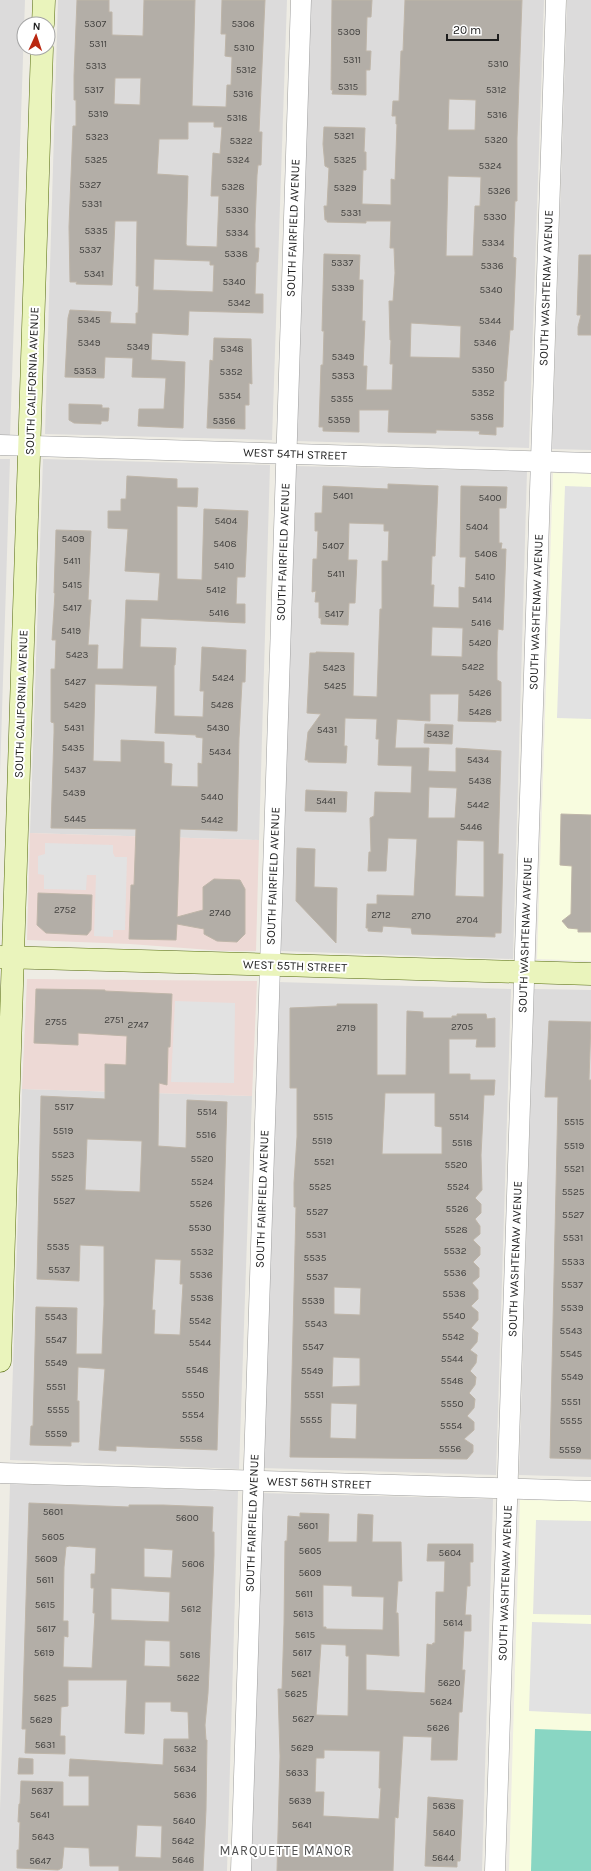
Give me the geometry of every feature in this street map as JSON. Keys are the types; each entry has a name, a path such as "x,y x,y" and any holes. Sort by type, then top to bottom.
{"street":[{"path":"43,16 44,0"},
{"name":"SOUTH FAIRFIELD AVENUE","path":"241,1871 300,0"},
{"name":"SOUTH WASHTENAW AVENUE","path":"495,1871 556,0"},
{"name":"SOUTH CALIFORNIA AVENUE","path":"0,1361 7,957 30,446 42,56"},
{"name":"WEST 54TH STREET","path":"0,445 591,463"},
{"name":"WEST 55TH STREET","path":"7,957 270,966 591,974"},
{"name":"WEST 56TH STREET","path":"0,1473 591,1491"}],"shaded area":[{"path":"0,0 25,0 24,16 16,16 16,56 23,56 10,436 0,435"},
{"path":"58,0 287,0 272,440 45,434"},
{"path":"310,0 544,0 529,448 296,441"},
{"path":"567,0 591,0 591,450 552,449"},
{"path":"0,459 10,459 0,775"},
{"path":"43,459 270,465 259,840 30,833"},
{"path":"295,466 527,471 513,959 280,951"},
{"path":"553,473 591,474 591,961 537,959"},
{"path":"565,486 591,487 591,719 557,718"},
{"path":"30,833 259,840 256,951 224,951 130,944 27,940"},
{"path":"45,843 113,845 113,853 115,857 127,857 125,930 113,930 113,937 94,936 96,875 87,875 86,890 44,889 44,875 38,874 38,856 45,854"},
{"path":"27,979 257,981 252,1096 22,1089"},
{"path":"278,982 511,989 496,1475 262,1468"},
{"path":"534,989 591,990 591,1477 519,1475"},
{"path":"175,1001 235,1003 234,1083 171,1082"},
{"path":"22,1089 252,1096 239,1469 10,1460"},
{"path":"10,1484 238,1491 227,1871 0,1871 0,1810"},
{"path":"262,1493 493,1499 482,1871 251,1871"},
{"path":"520,1500 591,1501 591,1871 509,1871"},
{"path":"536,1520 591,1521 591,1615 533,1614"},
{"path":"532,1622 591,1624 591,1714 529,1711"}],"green space":[{"path":"535,1729 591,1731 591,1871 531,1871"}],"building":[{"path":"77,0 109,0 109,12 112,12 112,35 143,36 144,0 195,0 192,106 226,107 227,85 231,85 232,57 225,56 226,34 221,34 222,0 265,0 259,132 262,132 261,165 258,165 255,224 255,248 259,248 258,262 256,262 255,294 263,294 263,313 189,311 188,335 152,333 151,360 185,362 183,428 138,426 139,409 164,409 166,378 132,377 133,358 105,357 104,378 65,377 68,318 70,310 111,312 110,323 136,324 139,286 136,286 137,221 115,221 112,285 76,284 77,282 70,282 69,227 73,126 76,126 74,76","holes":["115,78 141,78 140,105 114,104","188,122 214,122 214,127 222,127 220,154 213,153 211,196 219,196 217,247 187,246 186,244 188,176 157,174 159,139 188,139","154,259 210,261 210,265 214,265 213,292 153,290"]},
{"path":"332,0 372,0 371,17 367,17 366,51 371,51 370,70 366,70 366,95 332,94"},
{"path":"405,0 522,0 517,138 517,201 515,201 513,257 516,258 513,330 510,330 506,381 504,381 503,427 496,427 496,435 479,434 480,431 436,430 436,433 388,432 389,410 359,410 359,432 323,431 323,427 319,427 321,365 323,365 324,331 322,331 324,254 360,255 359,280 363,280 362,321 365,321 363,366 367,366 366,390 392,390 393,364 390,364 391,340 389,301 393,301 395,273 394,248 390,248 391,221 366,221 366,223 327,222 327,220 325,220 324,206 327,206 329,168 325,166 323,144 324,127 365,128 364,152 366,152 366,170 363,170 362,204 391,205 391,179 395,180 397,124 396,116 392,116 393,101 399,101 401,51 403,51","holes":["449,99 476,100 475,130 448,130","448,176 481,177 480,206 475,206 473,256 446,256","411,323 461,326 460,358 410,357"]},
{"path":"579,255 591,255 591,335 578,335 581,315 577,315"},
{"path":"214,338 251,339 252,384 249,383 249,405 245,405 245,429 207,428 210,360 213,361"},
{"path":"69,404 102,405 102,408 109,408 108,421 101,421 101,424 74,423 69,420"},
{"path":"127,476 177,479 177,488 198,488 197,507 177,506 177,579 202,580 204,509 248,511 245,577 237,577 236,604 245,604 245,623 141,618 140,647 176,648 174,665 174,716 203,717 204,691 200,691 202,647 246,650 245,682 242,682 239,738 237,831 180,829 177,917 203,910 203,887 214,879 240,880 245,889 245,934 237,942 217,941 204,934 204,929 177,924 176,940 129,939 131,885 134,885 136,829 51,828 54,723 51,722 51,669 55,669 56,640 52,640 55,593 56,530 91,531 88,600 91,600 88,645 98,645 97,669 123,669 126,600 158,601 160,573 125,571 128,529 108,528 108,511 121,511 121,499 126,499","holes":["95,684 157,686 155,733 196,735 196,737 203,738 202,764 198,763 198,787 171,786 172,764 164,763 164,742 121,740 121,762 93,761"]},
{"path":"388,484 438,486 435,556 432,556 431,585 434,585 433,607 459,608 459,587 465,588 466,558 460,557 461,486 507,487 506,508 499,508 499,543 502,543 501,549 506,549 503,630 498,629 497,652 497,680 501,682 501,721 458,721 459,694 430,694 430,721 397,719 395,748 429,748 428,771 456,772 456,748 501,751 498,854 503,854 501,933 495,933 495,937 412,934 411,928 383,926 382,932 368,931 368,928 366,928 367,904 377,904 377,895 414,896 417,839 388,838 386,871 368,871 369,852 371,852 370,818 374,816 375,792 411,793 412,766 378,765 379,739 376,739 377,719 345,718 344,746 347,746 346,763 308,762 308,760 305,760 308,732 321,714 307,713 310,653 354,653 353,696 377,697 380,609 382,609 382,561 388,561 389,531 384,531 384,524 349,523 348,560 357,560 355,603 349,603 348,625 321,624 321,618 319,618 319,602 315,602 316,591 312,592 313,559 317,559 318,531 315,531 315,513 322,513 323,486 388,489","holes":["432,627 463,628 462,657 431,656","429,787 457,788 455,818 428,818","457,840 484,841 484,897 455,896"]},
{"path":"425,724 453,725 452,744 424,743"},
{"path":"306,790 347,792 346,812 305,811"},
{"path":"561,814 591,815 591,932 578,932 578,929 568,928 562,921 571,914 572,866 560,865"},
{"path":"297,848 315,849 314,887 337,888 336,943 296,901"},
{"path":"38,893 92,895 91,930 87,935 46,933 37,925"},
{"path":"36,989 105,990 172,994 167,1085 159,1083 158,1146 186,1148 187,1100 227,1102 217,1450 116,1446 116,1451 99,1450 105,1369 78,1367 77,1401 79,1401 79,1442 71,1442 71,1446 30,1445 31,1426 33,1426 36,1307 77,1308 76,1354 102,1354 104,1305 104,1246 80,1245 79,1281 37,1279 41,1096 105,1099 105,1064 126,1065 127,1036 78,1033 78,1045 34,1043","holes":["87,1139 142,1141 140,1192 85,1190","155,1259 181,1260 180,1284 183,1284 180,1335 154,1334 155,1310 152,1310"]},
{"path":"337,1004 377,1004 377,1075 406,1075 407,1011 423,1012 423,1018 452,1018 452,1016 457,1016 457,1014 486,1014 487,1019 495,1018 495,1047 476,1047 477,1039 449,1039 449,1074 470,1074 470,1080 495,1080 494,1095 484,1095 481,1155 482,1190 475,1198 481,1204 481,1213 475,1219 480,1226 480,1234 473,1240 480,1247 480,1255 473,1262 479,1268 479,1277 472,1283 478,1290 478,1299 471,1306 478,1312 478,1320 471,1328 478,1333 477,1342 470,1350 477,1355 476,1363 470,1371 476,1377 475,1385 469,1393 475,1399 474,1408 467,1416 474,1422 474,1430 464,1439 473,1445 473,1452 467,1459 290,1457 296,1207 294,1207 294,1183 297,1137 297,1088 290,1088 290,1008 337,1006","holes":["385,1093 435,1093 435,1126 442,1127 442,1154 382,1154","334,1287 361,1288 360,1315 334,1314","333,1357 360,1358 360,1386 332,1387","331,1403 357,1404 356,1439 330,1438"]},
{"path":"549,1021 591,1022 589,1080 591,1080 591,1459 550,1458 558,1097 545,1097"},
{"path":"29,1503 129,1507 129,1505 163,1505 213,1507 212,1532 214,1532 214,1555 208,1693 205,1725 207,1740 203,1871 119,1871 119,1866 90,1866 89,1848 64,1847 62,1868 58,1870 17,1868 21,1781 63,1782 63,1806 89,1806 89,1776 69,1776 70,1759 163,1765 164,1739 189,1739 188,1712 171,1711 171,1702 145,1702 144,1734 125,1733 127,1680 68,1680 68,1706 61,1707 60,1736 65,1736 65,1754 25,1753 26,1729 22,1729","holes":["66,1547 96,1548 95,1574 91,1574 91,1588 94,1588 93,1613 95,1613 92,1668 63,1667 64,1636 68,1637 68,1621 63,1621","144,1548 173,1550 171,1578 144,1577","111,1588 170,1592 169,1622 111,1620","145,1640 170,1641 170,1667 144,1666","137,1825 162,1826 161,1858 135,1857"]},
{"path":"300,1513 329,1514 328,1542 357,1542 358,1514 373,1515 372,1542 401,1542 402,1581 398,1581 396,1613 398,1613 399,1656 366,1654 366,1690 425,1693 427,1644 432,1645 435,1643 436,1592 444,1592 445,1561 427,1561 428,1544 473,1544 473,1562 470,1562 470,1586 467,1586 465,1615 471,1615 471,1631 464,1631 462,1670 465,1670 462,1712 459,1712 457,1760 431,1760 432,1737 403,1736 398,1818 395,1817 393,1871 277,1871 280,1756 278,1689 282,1689 285,1541 287,1541 288,1516 300,1517","holes":["323,1585 352,1586 352,1596 384,1597 383,1630 326,1629 326,1627 323,1627","321,1644 346,1645 346,1656 349,1656 348,1716 316,1715","324,1750 380,1751 379,1788 381,1788 379,1819 323,1816 324,1792 315,1792 316,1758 324,1758"]},
{"path":"19,1758 33,1759 33,1774 18,1774"},
{"path":"428,1797 463,1800 460,1861 457,1861 457,1867 425,1866"}],"district":[{"name":"MARQUETTE MANOR","path":"286,1850"}]}
